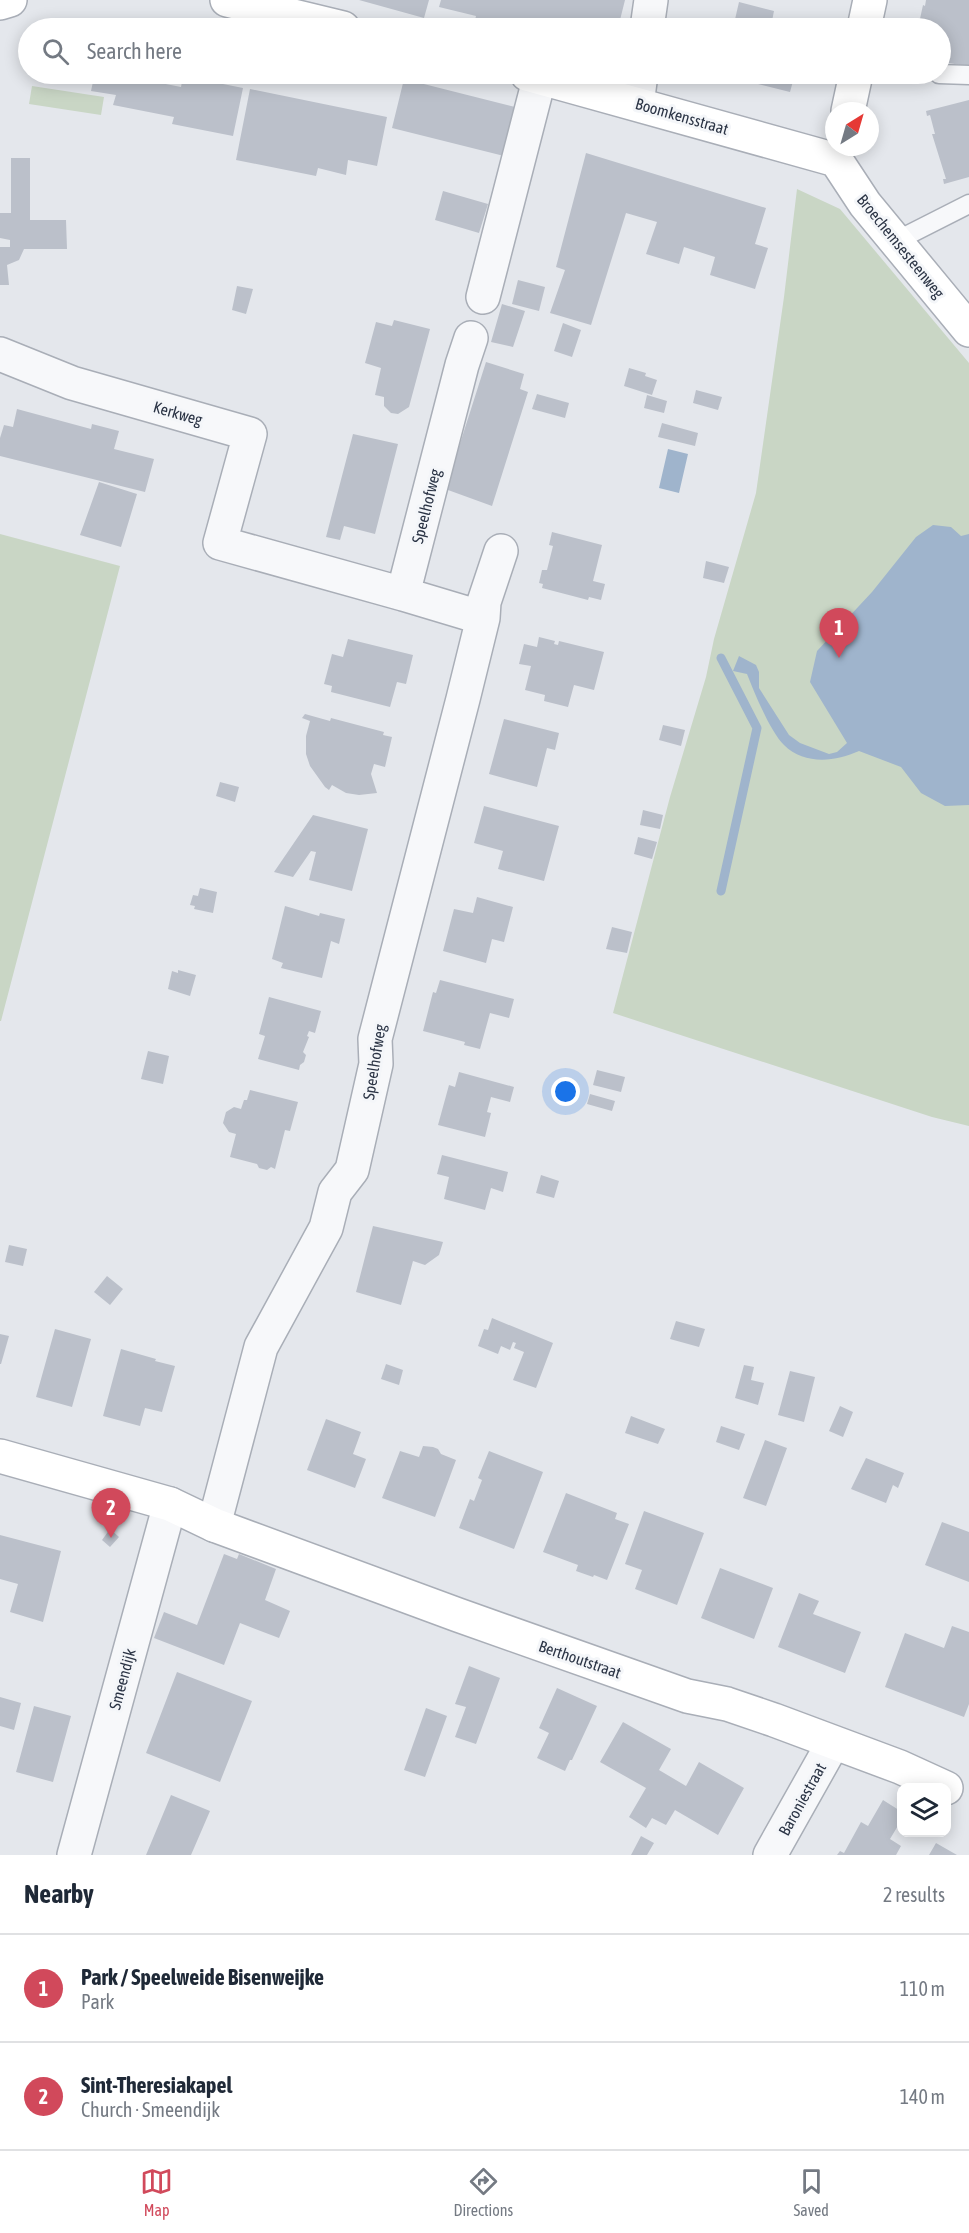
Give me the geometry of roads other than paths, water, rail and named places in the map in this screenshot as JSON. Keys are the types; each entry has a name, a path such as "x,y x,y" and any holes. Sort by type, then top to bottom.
{"street":[{"path":"227,0 302,18"},
{"path":"648,18 651,0"},
{"path":"866,18 870,0"},
{"path":"483,297 532,84"},
{"name":"Boomkensstraat","path":"602,84 639,89 825,149"},
{"path":"850,102 854,84"},
{"name":"Broechemsesteenweg","path":"840,156 865,204 969,330"},
{"name":"Speelhofweg","path":"403,594 471,338"},
{"name":"Kerkweg","path":"0,354 72,383 250,434 220,543 403,594"},
{"name":"Speelhofweg","path":"214,1525 261,1347 327,1228 335,1192 351,1170 376,1064 375,1039 483,618 484,602 501,551"},
{"path":"403,594 483,618"},
{"path":"0,1456 170,1504"},
{"name":"Berthoutstraat","path":"170,1504 214,1525 458,1616 676,1693 727,1704 900,1767 935,1783"},
{"name":"Smeendijk","path":"74,1855 170,1504"},
{"name":"Baroniestraat","path":"770,1855 833,1743"},
{"name":"Berthoutstraat","path":"951,1790 969,1798"}],"lane":[{"path":"951,74 969,75"},
{"path":"896,241 969,204"}],"water":[{"path":"668,449 688,454 679,493 659,488"},
{"path":"933,525 951,527 961,536 969,534 969,805 945,806 921,793 901,767 859,751 840,758 820,760 810,759 792,751 773,731 747,674 733,671 739,656 756,665 759,672 759,688 789,735 800,743 829,754 837,752 847,743 810,682 817,651 872,592 916,537"}],"waterway":[{"path":"721,658 757,728 721,891"}],"place":[{"name":"Park / Speelweide Bisenweijke","path":"839,658"},
{"name":"Sint-Theresiakapel","path":"111,1538"}]}
